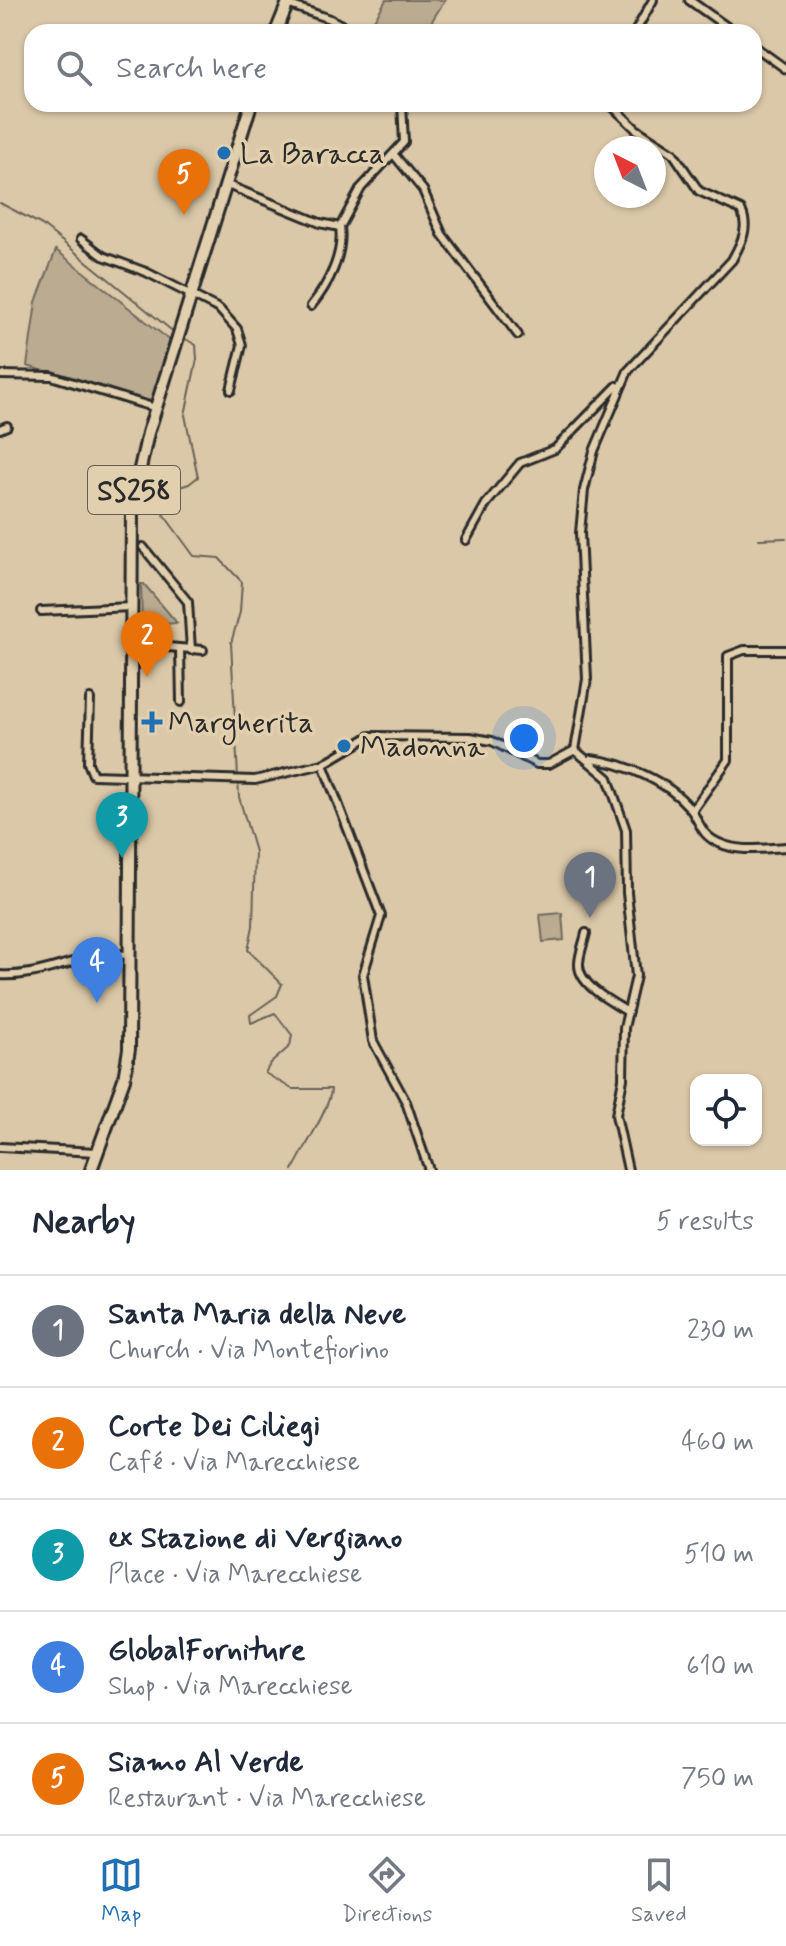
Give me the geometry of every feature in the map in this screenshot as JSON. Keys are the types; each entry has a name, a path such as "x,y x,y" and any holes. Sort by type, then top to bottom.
{"main road":[{"path":"279,24 288,2"},
{"name":"SS258","path":"91,1170 127,1065 132,504 156,408 248,112"}],"street":[{"path":"640,24 653,0"},
{"path":"689,0 723,24"},
{"path":"288,2 340,24"},
{"path":"762,52 786,69"},
{"path":"311,306 329,280 338,251 340,227 361,188 395,156 404,142 402,112"},
{"path":"466,540 486,504 520,463 555,449 732,260 743,241 746,225 741,210 699,191 673,153 636,129 618,112"},
{"path":"395,156 423,190 442,234 518,335"},
{"path":"225,184 320,223 340,227"},
{"path":"81,239 103,256 146,272 219,309 241,337 243,353 231,390"},
{"path":"0,375 51,376 156,408"},
{"path":"575,750 587,679 580,600 581,511 594,451 622,380"},
{"path":"143,547 188,602 191,650"},
{"path":"41,611 132,607"},
{"path":"132,648 203,650"},
{"path":"180,649 181,702"},
{"path":"692,811 728,760 728,656 744,650 786,650"},
{"path":"90,699 88,770 93,775 109,773 110,777 131,775 241,781 323,764 370,736 470,737 492,741 537,764 549,764 575,750"},
{"path":"575,750 608,778 626,830 627,893 636,976 628,1012 623,1079 616,1115 628,1170"},
{"path":"587,758 622,765 681,799 692,811 700,829 717,843 747,850 786,847"},
{"path":"323,764 381,916 363,975 373,1041 406,1102 429,1170"},
{"path":"586,933 579,966 581,973 599,992 628,1012"},
{"path":"0,975 39,973 92,955 130,955"},
{"path":"0,1147 97,1152"}],"shaded area":[{"path":"386,0 445,0 430,24 372,24"},
{"path":"56,250 172,342 151,403 27,366 36,302"},
{"path":"141,584 144,584 177,623 142,626"},
{"path":"562,913 564,940 543,942 540,915"}],"waterway":[{"path":"0,203 42,225 176,334"},
{"path":"182,337 196,345 197,359 185,415 198,477 189,484 161,493 156,504 194,556 219,558 242,582 240,612 231,643 239,797 255,852 253,926 248,950 282,984 277,996 250,1015 251,1023 275,1013 292,1035 290,1046 270,1064 265,1073 292,1089 331,1089 321,1117 293,1170"},
{"path":"759,539 786,538"}],"place":[{"name":"La Baracca","path":"224,153"},
{"name":"Siamo Al Verde","path":"184,215"},
{"name":"Corte Dei Ciliegi","path":"147,677"},
{"name":"Margherita","path":"152,722"},
{"name":"Madonna","path":"344,746"},
{"name":"ex Stazione di Vergiano","path":"122,858"},
{"name":"Santa Maria della Neve","path":"590,918"},
{"name":"GlobalForniture","path":"97,1003"}]}
